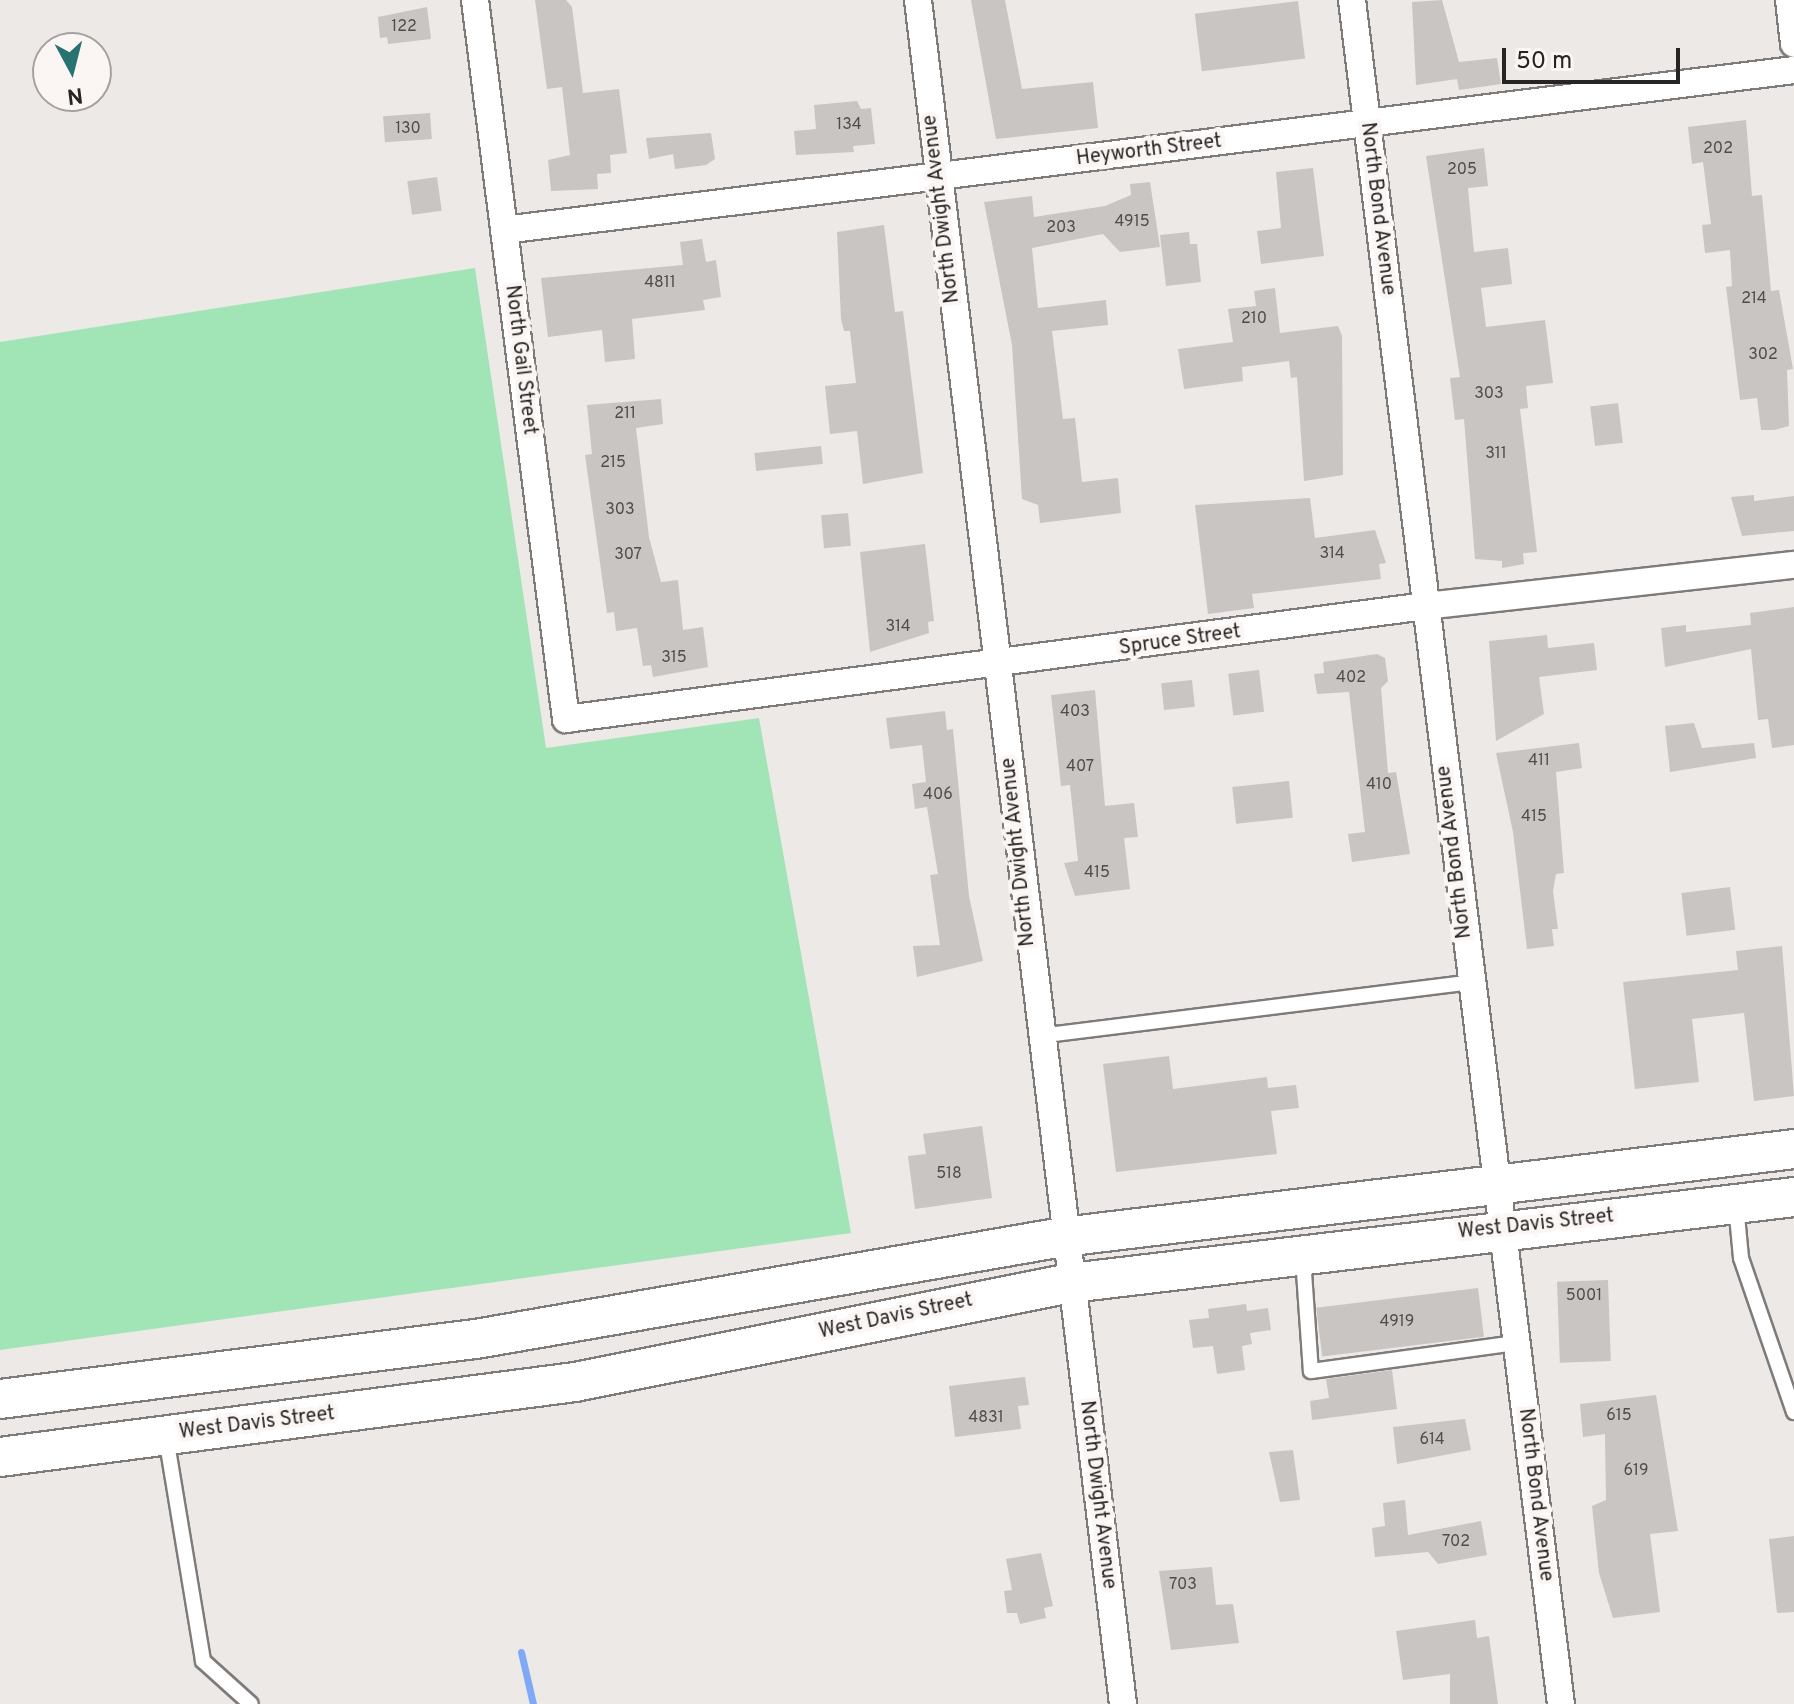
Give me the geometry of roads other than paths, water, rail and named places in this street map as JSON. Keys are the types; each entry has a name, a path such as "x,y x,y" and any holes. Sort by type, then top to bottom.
{"main road":[{"path":"0,1399 476,1339 1063,1237 1794,1149"},
{"name":"West Davis Street","path":"0,1457 575,1382 1071,1283 1302,1251 1794,1197"}],"street":[{"name":"North Gail Street","path":"475,0 566,719"},
{"name":"North Dwight Avenue","path":"918,0 1063,1237 1123,1704"},
{"name":"North Bond Avenue","path":"1352,0 1561,1704"},
{"path":"1789,0 1794,44"},
{"name":"Heyworth Street","path":"504,230 1794,70"},
{"name":"Spruce Street","path":"566,719 998,666 1426,606 1794,565"}],"lane":[{"path":"1039,1036 1471,982"},
{"path":"1735,1204 1741,1258 1794,1412"},
{"path":"1302,1251 1311,1371 1516,1343"},
{"path":"166,1435 203,1661 251,1704"}],"waterway":[{"path":"521,1652 533,1704"}]}
